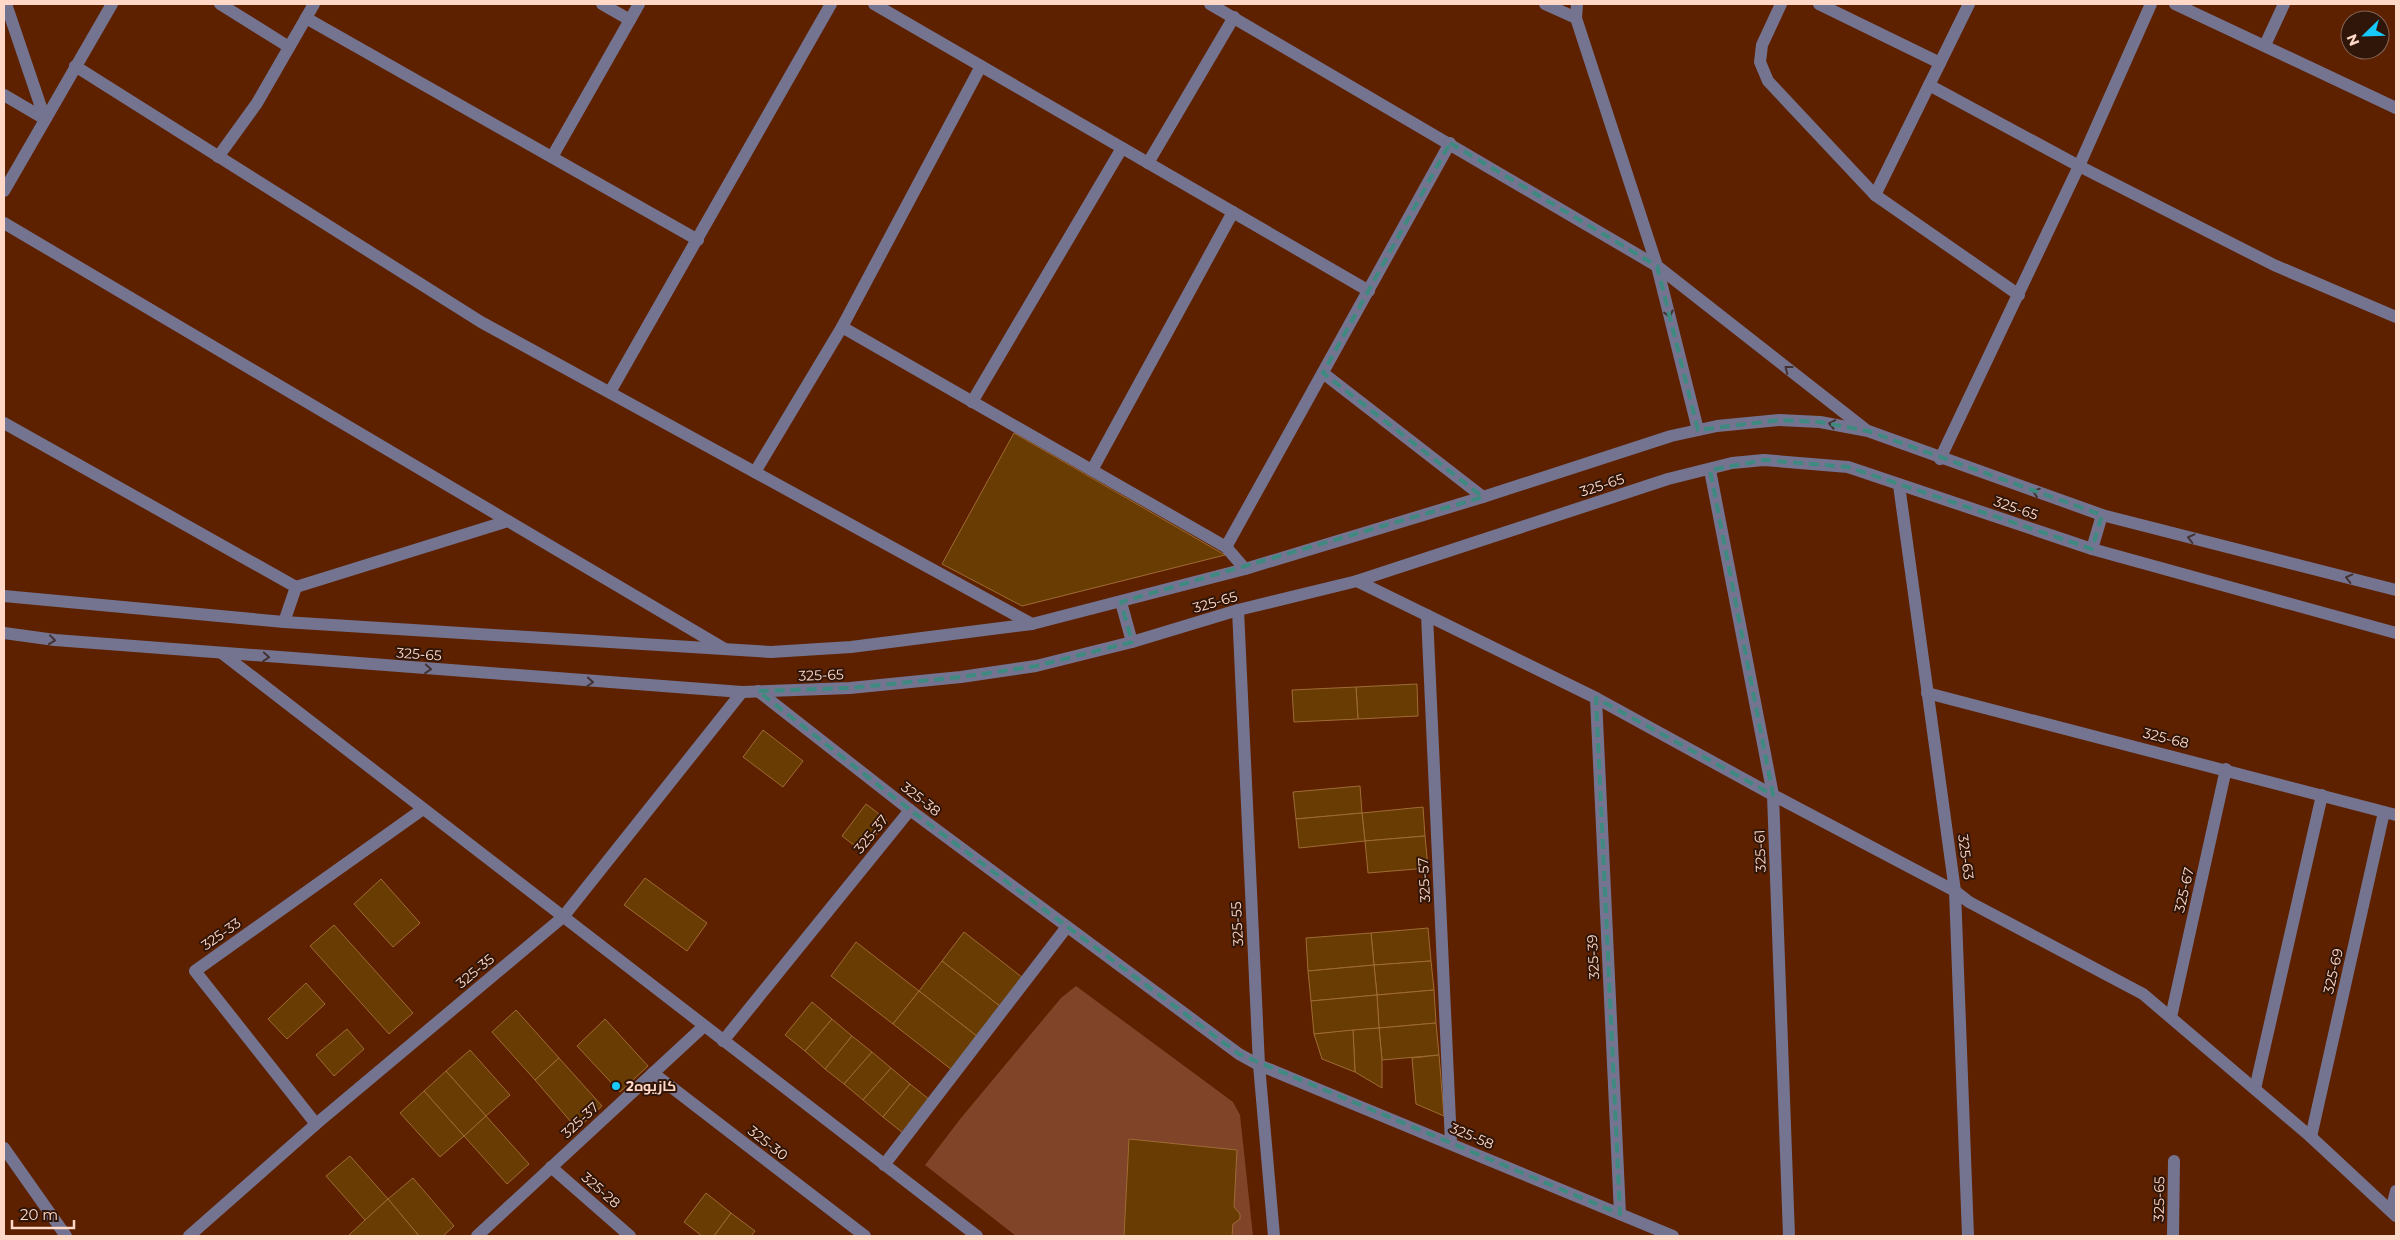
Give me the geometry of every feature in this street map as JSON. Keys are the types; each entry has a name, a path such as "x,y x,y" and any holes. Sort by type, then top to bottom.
{"street":[{"path":"6,4 45,119"},
{"path":"4,191 112,4"},
{"path":"220,4 289,47"},
{"path":"218,157 257,103 314,4"},
{"path":"602,4 630,20"},
{"path":"552,157 639,4"},
{"path":"610,392 831,4"},
{"path":"874,4 1369,291"},
{"path":"1210,4 1657,266 1868,431"},
{"path":"1545,4 1576,18"},
{"path":"1577,4 1576,18 1657,266 1698,430"},
{"path":"1781,4 1762,45 1760,62 1768,81 1875,195 2019,295"},
{"path":"1819,4 1940,63"},
{"path":"1875,195 1969,4"},
{"path":"1940,459 2079,166 2151,4"},
{"path":"2175,4 2396,108"},
{"path":"2265,45 2284,4"},
{"path":"1148,163 1234,17"},
{"path":"306,18 698,240"},
{"path":"75,66 481,322 1032,624"},
{"path":"755,472 842,327 981,66"},
{"path":"1929,85 2079,166 2274,265 2396,317"},
{"path":"4,95 45,119"},
{"path":"1226,547 1450,143"},
{"path":"972,402 1122,148"},
{"path":"1092,470 1233,212"},
{"path":"4,223 725,649"},
{"path":"842,327 1226,547 1245,569"},
{"path":"1323,373 1483,498"},
{"name":"325-65","path":"4,596 284,622 771,652 814,651 1032,624 1245,569 1483,498 1671,436 1740,423 1779,420 1820,422 1868,431 1940,459 2102,515 2396,590"},
{"path":"4,423 296,586 508,521"},
{"name":"325-65","path":"4,633 55,640 224,654 742,692 850,688 961,677 1036,666 1132,642 1238,610 1356,581 1668,480 1732,463 1764,460 1795,461 1848,467 2092,549 2396,633"},
{"name":"325-61","path":"1710,470 1773,795 1789,1236"},
{"name":"325-63","path":"1899,485 1955,892 1968,1236"},
{"path":"2092,549 2102,515"},
{"path":"1356,581 1596,698 1955,892 1969,902 2144,994 2311,1137 2394,1214"},
{"path":"284,622 296,586"},
{"path":"1121,602 1132,642"},
{"name":"325-55","path":"1238,610 1259,1065 1274,1236"},
{"name":"325-57","path":"1427,615 1451,1143"},
{"path":"224,654 977,1236"},
{"name":"325-38","path":"758,691 910,810 1066,928 1239,1054 1259,1065"},
{"name":"325-35","path":"189,1236 316,1124 563,917 742,692"},
{"name":"325-68","path":"1927,693 2322,794 2390,814"},
{"name":"325-39","path":"1596,698 1620,1214"},
{"name":"325-67","path":"2172,1017 2226,770"},
{"path":"2255,1089 2322,794"},
{"name":"325-33","path":"316,1124 195,972 423,808"},
{"name":"325-37","path":"724,1041 910,810"},
{"name":"325-69","path":"2311,1137 2390,814"},
{"path":"884,1165 1066,928"},
{"name":"325-37","path":"476,1236 704,1026"},
{"name":"325-58","path":"1259,1065 1673,1236"},
{"name":"325-30","path":"653,1073 865,1236"},
{"path":"4,1148 66,1236"},
{"name":"325-65","path":"2173,1236 2174,1161"},
{"name":"325-28","path":"551,1167 630,1236"},
{"path":"2394,1214 2396,1191"}],"highlighted area":[{"path":"1450,143 1657,266 1698,430 1779,420 1820,422 1868,431 2102,515 2092,549 1848,467 1764,460 1710,470 1773,795 1596,698 1620,1214 1239,1054 910,810 758,691 850,688 961,677 1036,666 1132,642 1121,602 1483,497 1323,373"}],"shaded area":[{"path":"1076,986 1233,1102 1240,1115 1253,1236 1016,1236 925,1165 961,1118 1061,998"}],"building":[{"path":"1014,433 1225,555 1022,606 942,564"},
{"path":"1417,684 1418,716 1358,719 1356,687"},
{"path":"1356,687 1358,719 1294,722 1292,690"},
{"path":"763,730 803,761 783,787 743,757"},
{"path":"1360,786 1362,813 1296,819 1293,792"},
{"path":"866,804 887,820 863,852 842,836"},
{"path":"1423,807 1425,836 1365,841 1362,813"},
{"path":"1362,813 1365,841 1299,848 1296,819"},
{"path":"1425,836 1428,868 1368,873 1365,841"},
{"path":"645,878 707,923 687,951 624,905"},
{"path":"381,879 420,923 393,947 354,904"},
{"path":"334,925 413,1013 389,1034 310,946"},
{"path":"1428,928 1431,961 1374,965 1371,933"},
{"path":"964,932 1023,978 1001,1007 942,961"},
{"path":"1371,933 1374,965 1308,971 1306,938"},
{"path":"856,942 919,991 893,1024 831,976"},
{"path":"942,961 1001,1007 978,1037 919,991"},
{"path":"1431,961 1434,990 1377,995 1374,965"},
{"path":"1374,965 1377,995 1311,1001 1308,971"},
{"path":"306,983 325,1004 287,1039 268,1019"},
{"path":"1434,990 1436,1023 1379,1028 1377,995"},
{"path":"919,991 978,1037 952,1070 893,1024"},
{"path":"1377,995 1379,1028 1314,1034 1311,1001"},
{"path":"812,1002 832,1019 805,1051 785,1035"},
{"path":"516,1010 559,1058 535,1080 492,1032"},
{"path":"605,1019 648,1066 620,1092 577,1046"},
{"path":"832,1019 852,1036 825,1069 805,1051"},
{"path":"1436,1023 1439,1055 1382,1060 1379,1028"},
{"path":"1379,1028 1382,1088 1355,1072 1353,1030"},
{"path":"347,1029 364,1049 334,1076 316,1055"},
{"path":"1353,1030 1355,1072 1322,1059 1314,1034"},
{"path":"852,1036 872,1052 844,1084 825,1069"},
{"path":"470,1050 510,1095 486,1116 446,1071"},
{"path":"872,1052 891,1068 863,1100 844,1084"},
{"path":"1439,1055 1444,1116 1416,1104 1412,1058"},
{"path":"559,1058 602,1106 577,1129 535,1080"},
{"path":"891,1068 910,1084 883,1117 863,1100"},
{"path":"446,1071 486,1116 464,1136 424,1091"},
{"path":"910,1084 930,1100 903,1133 883,1117"},
{"path":"424,1091 464,1136 440,1157 400,1113"},
{"path":"486,1116 529,1164 507,1184 464,1136"},
{"path":"1129,1139 1237,1150 1234,1207 1240,1214 1240,1219 1233,1224 1232,1236 1124,1236"},
{"path":"350,1156 388,1199 365,1220 326,1176"},
{"path":"413,1178 454,1226 443,1236 419,1236 388,1199"},
{"path":"706,1193 731,1213 714,1236 702,1236 684,1222"},
{"path":"388,1199 419,1236 348,1236 365,1220"},
{"path":"731,1213 755,1231 751,1236 714,1236"}],"place":[{"name":"كازيوه2","path":"616,1086"}]}
